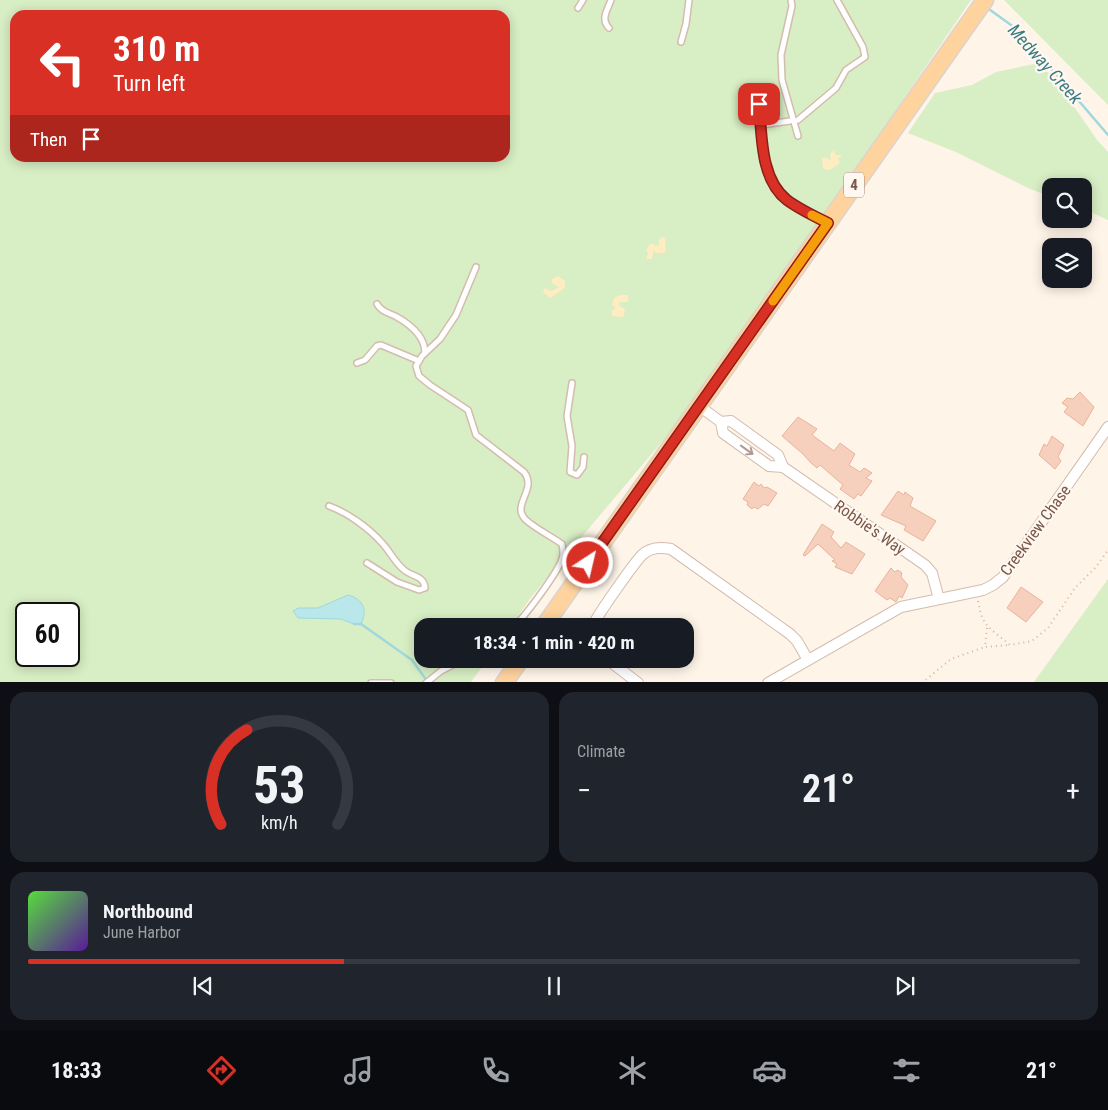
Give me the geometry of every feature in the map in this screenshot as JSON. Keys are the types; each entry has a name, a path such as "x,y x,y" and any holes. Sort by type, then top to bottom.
{"main road":[{"name":"4","path":"550,618 984,0"},
{"path":"504,682 514,668"}],"street":[{"name":"Robbie's Way","path":"699,406 721,422 723,432 769,466 783,467 925,565 932,572 939,599"},
{"name":"Creekview Chase","path":"768,682 901,607 977,592 993,585 1003,577 1108,427"},
{"path":"599,618 642,555 656,547 663,547 671,549 790,634 797,641 808,660"},
{"path":"619,668 638,682"}],"lane":[{"path":"578,8 583,0"},
{"path":"609,28 605,21 605,12 611,0"},
{"path":"681,42 686,24 689,0"},
{"path":"791,0 792,6 781,55 782,80 798,136"},
{"path":"798,120 836,88 846,70 865,57 863,47 837,0"},
{"path":"759,104 764,150 774,184 786,199 828,223"},
{"path":"761,125 790,121"},
{"path":"476,267 456,315 440,339 425,353 416,366 419,376 468,410 476,435 527,476 528,489 521,506 521,513 526,519 562,544 564,551 560,564 523,618"},
{"path":"377,304 383,310 399,318 419,335 425,345 425,353"},
{"path":"358,363 364,360 376,346 381,346 419,361"},
{"path":"572,382 567,416 572,446 569,466 570,472 573,475 578,475 583,467 584,457"},
{"path":"329,506 342,511 364,527 382,543 405,571 422,579 425,588 419,590 397,582 366,562"},
{"path":"426,682 447,668"},
{"path":"371,682 391,682"}],"path":[{"path":"922,682 951,659 985,647 1032,641 1048,628 1076,588 1096,568 1108,550"},
{"path":"977,592 980,615 987,628 985,647"},
{"path":"987,628 994,631 1010,645"}],"green space":[{"path":"0,0 971,0 707,388 532,596 517,618 414,618 414,668 481,668 471,682 0,682"},
{"path":"1004,0 1108,0 1108,105"},
{"path":"1039,63 1057,82 1097,140 1108,152 1108,220 1092,213 1092,178 1042,178 1042,193 956,152 908,133 935,93 972,85 996,72"},
{"path":"1108,579 1108,682 1034,682"}],"sand":[{"path":"834,150 836,155 842,155 838,159 840,163 830,170 823,169 822,158 825,157 831,161 830,154"},
{"path":"662,237 665,238 666,251 664,253 656,253 654,250 652,259 646,259 648,253 646,250 651,243 659,245 659,240"},
{"path":"558,276 565,281 565,288 550,298 543,292 544,288 551,291 559,287 552,283 552,279"},
{"path":"620,295 628,295 628,302 620,302 619,304 620,307 624,308 625,312 623,317 612,316 612,310 616,308 612,305 614,298"}],"water":[{"path":"348,595 357,599 363,606 364,614 361,624 354,624 341,619 298,618 293,611 298,608 318,608"}],"building":[{"path":"1080,392 1094,407 1083,426 1064,412 1068,407 1062,403 1067,398 1073,399"},
{"path":"798,417 817,429 812,435 834,451 840,443 855,454 849,465 860,472 864,468 872,473 866,478 872,481 861,496 858,494 854,499 840,489 843,485 820,465 817,468 782,436"},
{"path":"1052,436 1064,445 1058,457 1061,461 1055,469 1039,455 1044,444 1047,446"},
{"path":"754,482 777,493 768,506 764,504 758,509 754,507 752,509 747,505 748,502 743,499"},
{"path":"898,491 904,495 905,492 913,498 910,506 936,521 923,541 904,530 906,526 881,515"},
{"path":"822,524 834,532 831,537 841,548 846,542 865,554 852,574 835,567 837,564 832,561 835,560 818,544 805,556 803,555"},
{"path":"891,568 895,572 898,570 902,573 901,577 908,585 902,598 899,596 896,602 890,598 887,600 875,591"},
{"path":"1021,587 1043,602 1026,622 1007,608"}],"waterway":[{"name":"Medway Creek","path":"986,7 1018,30 1108,135"},
{"path":"354,624 361,624 412,660 427,681"}],"slow traffic":[{"path":"773,301 828,223 812,215"}],"route":[{"path":"588,563 828,223 786,199 774,184 767,166 759,104"}]}
